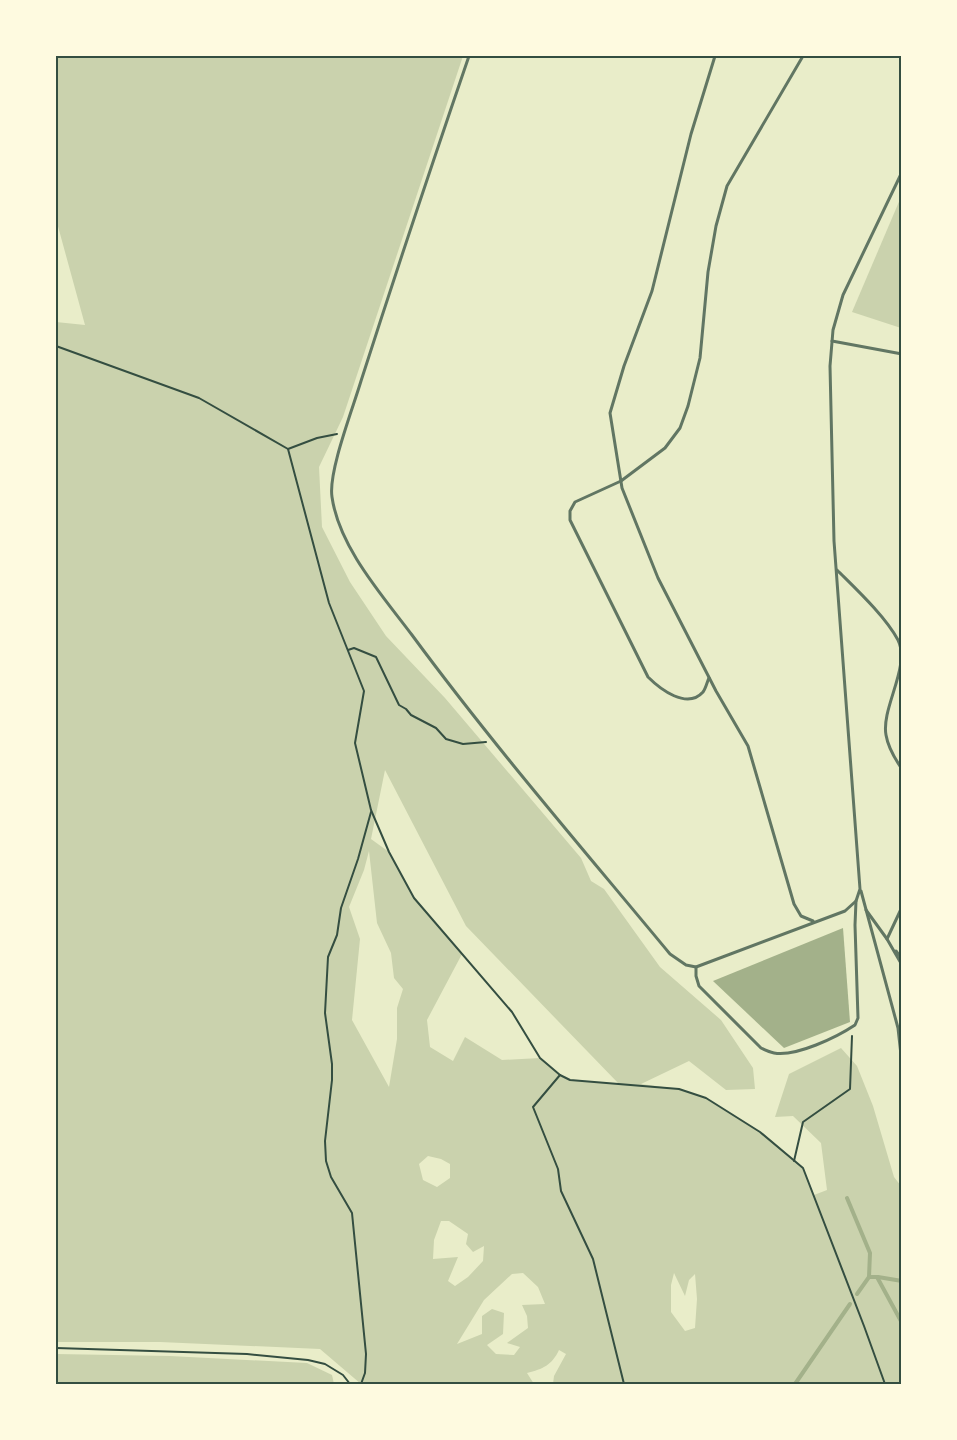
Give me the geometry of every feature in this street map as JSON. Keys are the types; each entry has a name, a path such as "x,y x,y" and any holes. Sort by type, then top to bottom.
{"lane":[{"path":"469,56 405,245 332,477 331,496 342,531 364,570 446,681 670,954 686,965 696,967 813,921 845,911 856,901"},
{"path":"715,56 691,134 651,291 610,413 622,488 658,578 709,678 748,746 794,904 801,916 813,921"},
{"path":"709,678 704,691 694,698 683,698 659,689 648,677 570,520 570,512 575,502 621,481 665,448 680,428 700,358 710,261 716,226 727,186 803,56"},
{"path":"902,172 843,295 833,330 830,366 836,568 860,889 898,1028 902,1064"},
{"path":"832,341 902,354"},
{"path":"836,568 870,603 899,641 900,663 894,694 887,712 886,735 902,769"},
{"path":"696,967 699,986 761,1048 772,1053 802,1050 852,1027 858,1018 855,925 856,901 860,889"},
{"path":"887,939 902,907"},
{"path":"865,909 902,959"},
{"path":"887,939 902,965"}],"path":[{"path":"56,346 199,398 288,449 329,603 364,691 355,743 371,810 389,852 414,898 512,1012 540,1058 560,1075 570,1080 679,1089 706,1098 760,1132 803,1168 885,1384"},
{"path":"288,449 317,438 345,433"},
{"path":"348,650 354,648 376,657 399,705 411,715 436,728 446,739 463,744 495,741"},
{"path":"361,1384 365,1373 366,1354 352,1213 331,1177 326,1161 325,1141 333,1080 325,1012 328,957 337,935 341,908 371,810"},
{"path":"794,1161 803,1122 850,1089 852,1027"},
{"path":"560,1075 533,1107 558,1169 561,1191 593,1259 624,1384"},
{"path":"56,1348 247,1354 308,1360 325,1364 343,1375 350,1384"}],"shaded area":[{"path":"56,56 463,56 343,417 319,467 322,527 350,582 386,636 445,698 581,858 591,881 604,889 660,967 721,1020 753,1068 755,1089 726,1090 689,1061 641,1084 679,1089 706,1098 760,1132 803,1168 814,1195 827,1190 821,1143 793,1116 775,1117 789,1074 841,1048 857,1066 873,1106 894,1177 901,1186 901,1384 553,1384 554,1376 566,1354 559,1350 546,1366 527,1373 534,1384 361,1384 320,1349 160,1342 56,1342 56,322 85,325 56,219","holes":["385,770 466,926 619,1084 570,1080 560,1075 540,1058 502,1060 465,1037 453,1061 430,1047 427,1020 462,954 414,898 389,852 371,839","369,851 377,923 391,953 394,978 403,989 397,1008 397,1039 389,1087 352,1020 360,939 349,907","428,1156 450,1164 450,1178 437,1187 423,1180 419,1164","441,1221 449,1221 468,1234 466,1244 473,1252 484,1246 483,1261 468,1277 455,1286 448,1281 458,1257 433,1259 434,1240","523,1273 538,1287 545,1304 522,1305 527,1316 528,1328 507,1343 520,1347 514,1355 496,1354 487,1345 503,1334 504,1313 492,1309 482,1316 482,1334 457,1344 484,1300 512,1274","674,1273 685,1296 689,1280 695,1274 697,1299 695,1328 685,1331 671,1312 671,1285"]},
{"path":"901,197 901,328 852,312"},
{"path":"843,928 850,1022 784,1048 713,981"},
{"path":"56,1354 170,1356 307,1363 332,1375 334,1384 56,1384"}],"waterway":[{"path":"847,1198 870,1253 869,1277 877,1277 902,1323"},
{"path":"857,1294 869,1277"},
{"path":"878,1277 902,1281"},
{"path":"795,1384 850,1304"}]}
